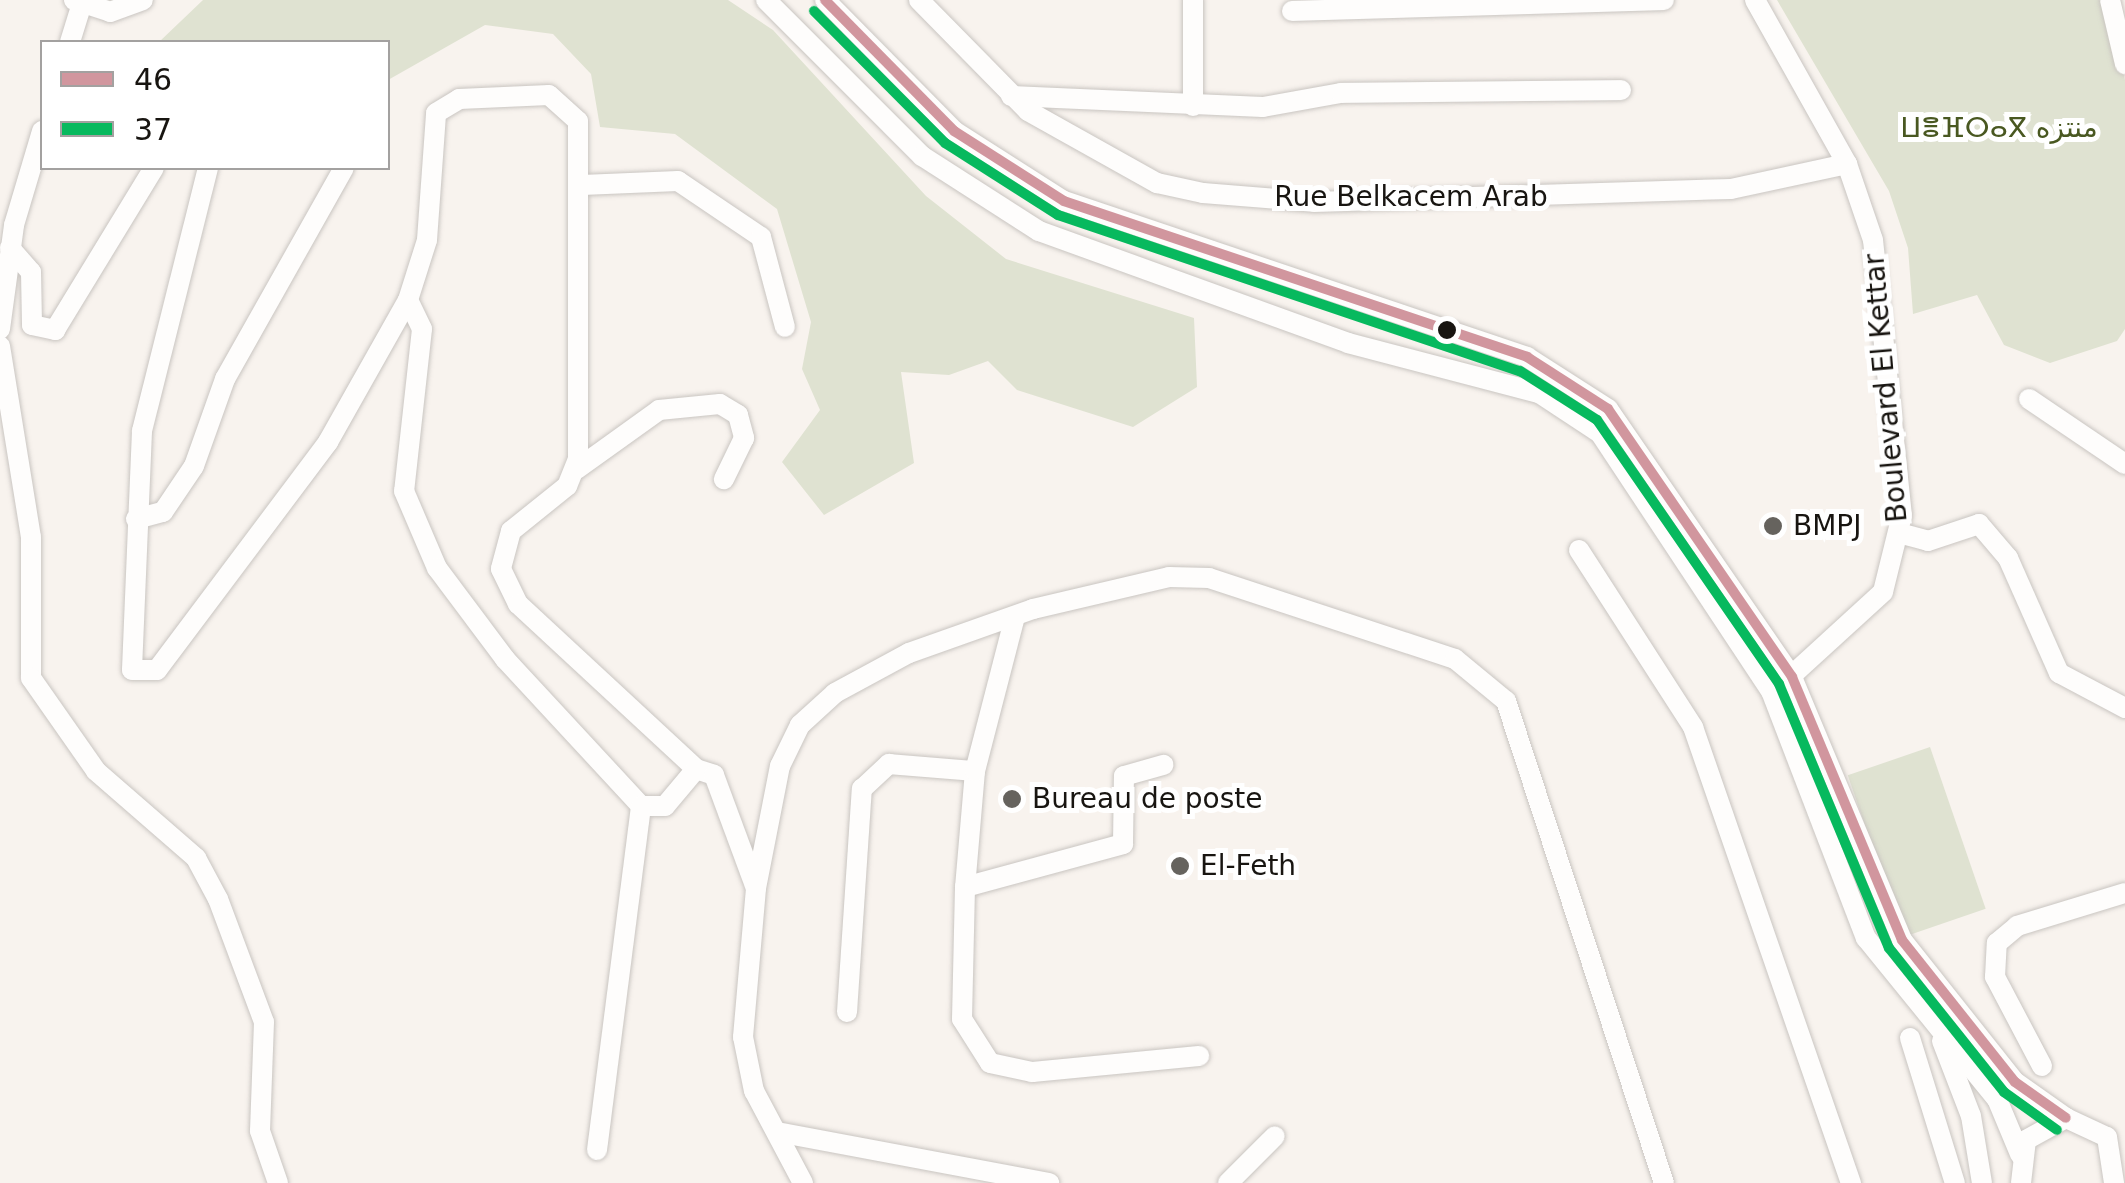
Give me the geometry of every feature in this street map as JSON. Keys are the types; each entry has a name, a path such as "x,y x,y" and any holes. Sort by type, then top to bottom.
{"street":[{"path":"71,40 81,1 110,12 144,0"},
{"path":"766,0 922,156 1038,231 1348,342 1538,393 1582,417 1632,472 1772,691 1866,938 1997,1099 2020,1154 2021,1183"},
{"path":"825,0 954,131 1064,201 1527,357 1594,397 1640,444 1792,678 1888,918 2014,1082 2066,1118 2096,1126 2120,1148 2118,1181"},
{"name":"Rue Belkacem Arab","path":"919,0 1012,96 1157,183 1314,202 1731,189 1847,164"},
{"path":"1193,106 1194,0"},
{"path":"1292,11 1664,0"},
{"name":"Boulevard El Kettar","path":"1755,0 1847,164 1874,240 1899,533 1882,592 1792,678 1772,691"},
{"path":"2110,0 2125,64"},
{"path":"1012,96 1263,107 1341,92 1621,90"},
{"path":"207,170 142,431 129,664 148,676 328,442 408,300 427,240 431,125 446,104 557,98 578,122 582,185 576,469"},
{"path":"0,330 10,248 40,138"},
{"path":"10,248 29,266 32,325 55,330 153,170"},
{"path":"136,520 163,512 194,466 226,379 343,170"},
{"path":"582,185 678,181 761,237 785,327"},
{"path":"408,300 422,329 402,448 416,532 505,659 642,806 665,806 696,769"},
{"path":"0,346 31,537 31,678 96,771 196,858 218,899 264,1022 260,1131 278,1183"},
{"path":"2030,399 2125,464"},
{"path":"724,479 744,438 738,415 720,404 659,410 576,469 511,531 504,582 696,769 723,788 756,888"},
{"path":"1899,533 1928,542 1980,524 2008,558 2058,673 2125,708"},
{"path":"1579,550 1693,727 1851,1183"},
{"path":"803,1183 754,1091 743,1037 756,888 780,766 800,725 865,675 1015,616 1169,577 1209,578 1454,659 1485,678 1524,735 1664,1183"},
{"path":"1015,616 975,771 965,886 962,1019 990,1063 1032,1072 1199,1056"},
{"path":"847,1012 862,789 890,764 975,771"},
{"path":"965,886 1124,844 1124,776 1163,766"},
{"path":"597,1150 642,806"},
{"path":"2042,1066 1996,976 1997,943 2017,926 2125,893"},
{"path":"1936,1026 1971,1116 1982,1183"},
{"path":"1910,1038 1955,1183"},
{"path":"2020,1154 2037,1128 2066,1118"},
{"path":"776,1132 1049,1183"},
{"path":"1228,1183 1275,1136"}],"green space":[{"path":"203,0 728,0 773,30 926,196 1006,259 1194,318 1197,387 1133,427 1017,390 988,361 949,375 901,372 914,463 824,515 782,462 820,410 802,369 811,322 777,209 675,134 600,127 591,74 553,34 485,25 390,79 390,40 161,40"},
{"name":"ⵡⴻⴼⵔⴰⴳ منتزه","path":"1777,0 2107,0 2125,80 2125,329 2117,341 2050,363 2004,345 1977,295 1913,314 1908,248 1889,191"},
{"path":"1930,747 1986,909 1903,937 1848,775"}],"transit line":[{"name":"46","path":"825,0 954,131 1064,201 1527,357 1608,409 1792,677 1902,940 2015,1082 2066,1118"},
{"name":"37","path":"814,11 945,143 1058,215 1520,371 1597,420 1779,684 1889,948 2004,1092 2057,1130"}],"place":[{"name":"BMPJ","path":"1773,526"},
{"name":"Bureau de poste","path":"1012,799"},
{"name":"El-Feth","path":"1180,866"}]}
